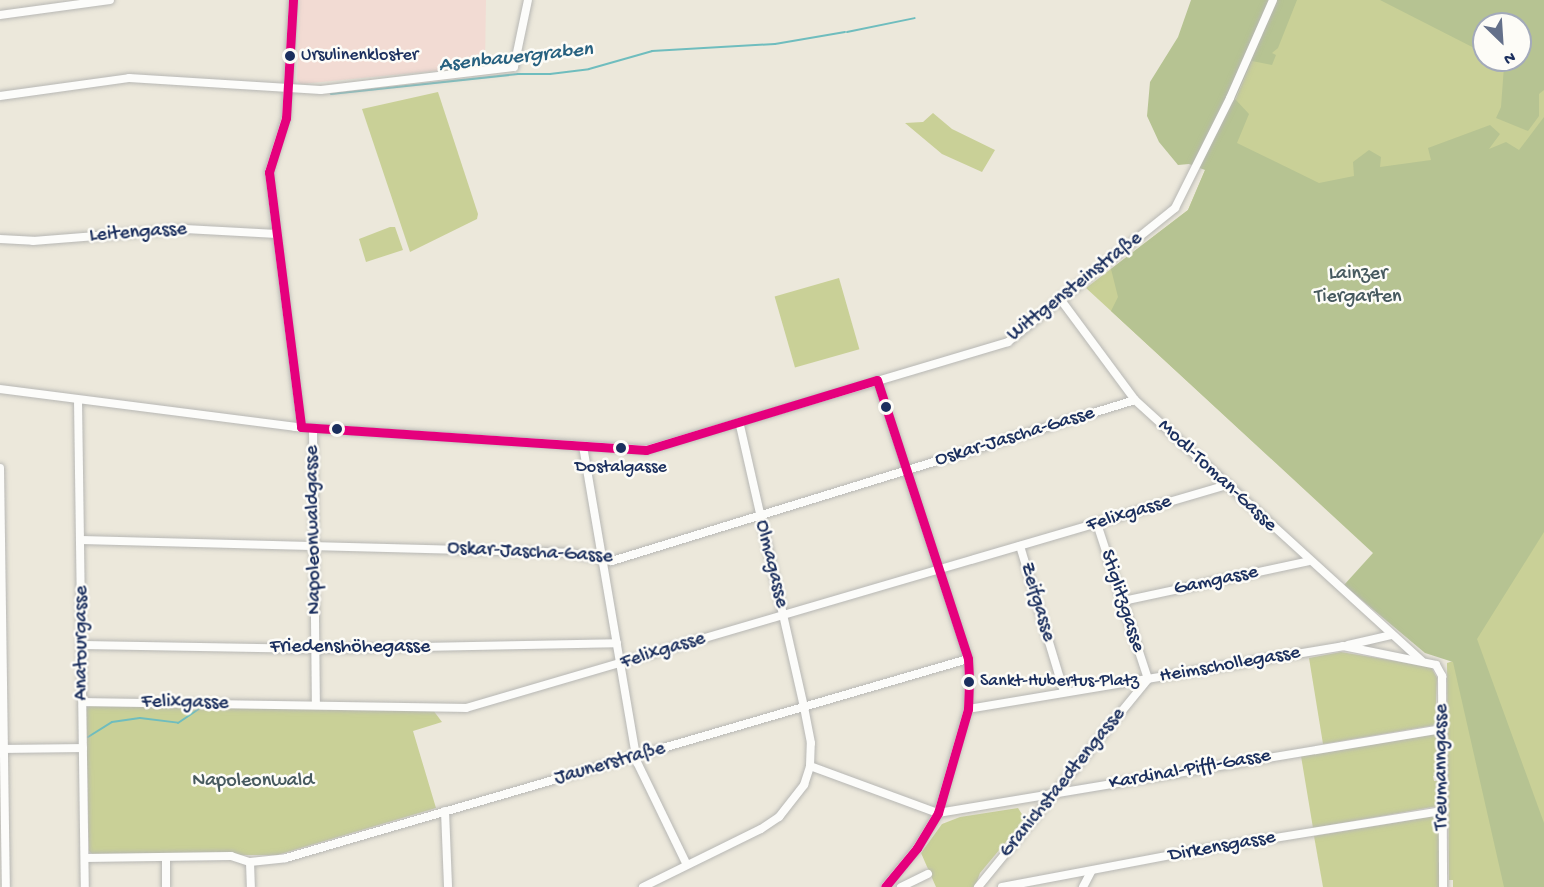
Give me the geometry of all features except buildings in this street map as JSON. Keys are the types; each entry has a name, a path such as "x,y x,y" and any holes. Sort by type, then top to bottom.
{"street":[{"path":"0,15 110,0"},
{"path":"293,0 289,90 285,123 269,166 302,427"},
{"path":"0,96 129,78 289,90 321,90 514,67 528,0"},
{"name":"Wittgensteinstraße","path":"0,390 302,427 646,450 1008,342 1181,199 1273,0"},
{"name":"Leitengasse","path":"0,239 33,241 185,229 277,234"},
{"name":"Modl-Toman-Gasse","path":"1061,300 1135,400 1421,660"},
{"path":"877,380 941,570 968,659 968,709 938,813 917,848 885,887"},
{"name":"Anatourgasse","path":"78,400 85,887"},
{"name":"Oskar-Jascha-Gasse","path":"81,540 314,544 569,553 612,561 1135,400"},
{"name":"Olmagasse","path":"739,422 804,707 811,743 810,766"},
{"name":"Napoleonwaldgasse","path":"313,428 316,704"},
{"path":"583,446 637,757 687,866"},
{"path":"0,468 6,887"},
{"name":"Felixgasse","path":"83,702 466,708 1227,485"},
{"name":"Stiglitzgasse","path":"1097,524 1148,678"},
{"name":"Zeifgasse","path":"1020,546 1064,692"},
{"name":"Gamgasse","path":"1123,601 1310,561"},
{"path":"1343,646 1391,635"},
{"name":"Friedenshöhegasse","path":"83,645 316,649 617,643"},
{"name":"Heimschollegasse","path":"968,709 1343,646 1421,660"},
{"name":"Jaunerstraße","path":"85,858 231,856 250,862 286,858 968,659"},
{"name":"Treumanngasse","path":"1421,660 1440,670 1443,887"},
{"name":"Granichstaedtengasse","path":"978,887 1148,678"},
{"name":"Kardinal-Piffl-Gasse","path":"938,813 1442,729"},
{"path":"4,749 83,748"},
{"path":"643,887 779,817 804,785 810,766 938,813"},
{"path":"445,811 448,887"},
{"name":"Dirkensgasse","path":"1002,887 1091,872 1176,854 1442,811"},
{"path":"166,857 166,887"},
{"path":"250,862 250,887"},
{"path":"1083,887 1091,872"},
{"path":"901,887 928,874"}],"shaded area":[{"path":"300,0 486,0 485,66 301,84 297,80"}],"green space":[{"name":"Lainzer Tiergarten","path":"1191,0 1297,0 1278,48 1272,53 1276,55 1272,65 1252,61 1235,99 1249,114 1237,143 1319,183 1354,176 1353,162 1369,150 1381,157 1380,167 1431,160 1428,148 1490,125 1500,134 1489,149 1506,142 1519,150 1544,117 1544,532 1477,639 1544,823 1544,887 1504,887 1453,662 1425,653 1344,585 1373,553 1111,311 1118,297 1111,269 1188,210 1205,170 1189,164 1178,165 1159,142 1147,116 1150,82 1178,37"},
{"name":"Lainzer Tiergarten","path":"1278,0 1544,0 1544,887 1453,887 1453,880 1449,880 1447,663 1453,661 1431,605 1086,288 1188,210"},
{"path":"1380,0 1544,0 1544,90 1539,94 1539,116 1528,131 1496,118 1501,107 1504,72 1532,72 1532,12 1472,12 1472,47"},
{"path":"438,92 478,214 477,219 410,252 362,109"},
{"path":"933,113 952,129 995,150 982,172 942,154 905,123 923,122"},
{"path":"395,227 403,250 366,262 359,239"},
{"path":"839,278 859,349 795,368 775,296"},
{"path":"1341,652 1431,667 1437,678 1435,725 1323,744 1309,658"},
{"name":"Napoleonwald","path":"91,705 433,710 442,722 413,731 436,808 277,855 93,855 89,851 86,708"},
{"path":"1436,734 1438,775 1433,776 1434,781 1438,781 1438,806 1313,828 1301,756"},
{"path":"1018,808 1025,819 980,873 975,887 936,887 921,853 942,824 960,817"},
{"path":"1435,816 1439,819 1439,887 1323,887 1314,836"}],"waterway":[{"name":"Asenbauergraben","path":"847,32 915,18"},
{"name":"Asenbauergraben","path":"331,94 518,74 550,74 589,69 652,51 775,44 845,32"},
{"path":"88,737 112,722 140,718 178,723 199,709"}],"transit line":[{"path":"293,0 286,118 269,172 301,427"},
{"path":"877,380 968,659 969,680 968,709 938,813 917,848 885,887"},
{"path":"301,427 646,450 877,380"}],"place":[{"name":"Ursulinenkloster","path":"290,56"},
{"name":"Dostalgasse","path":"621,448"},
{"name":"Sankt-Hubertus-Platz","path":"969,682"}]}
